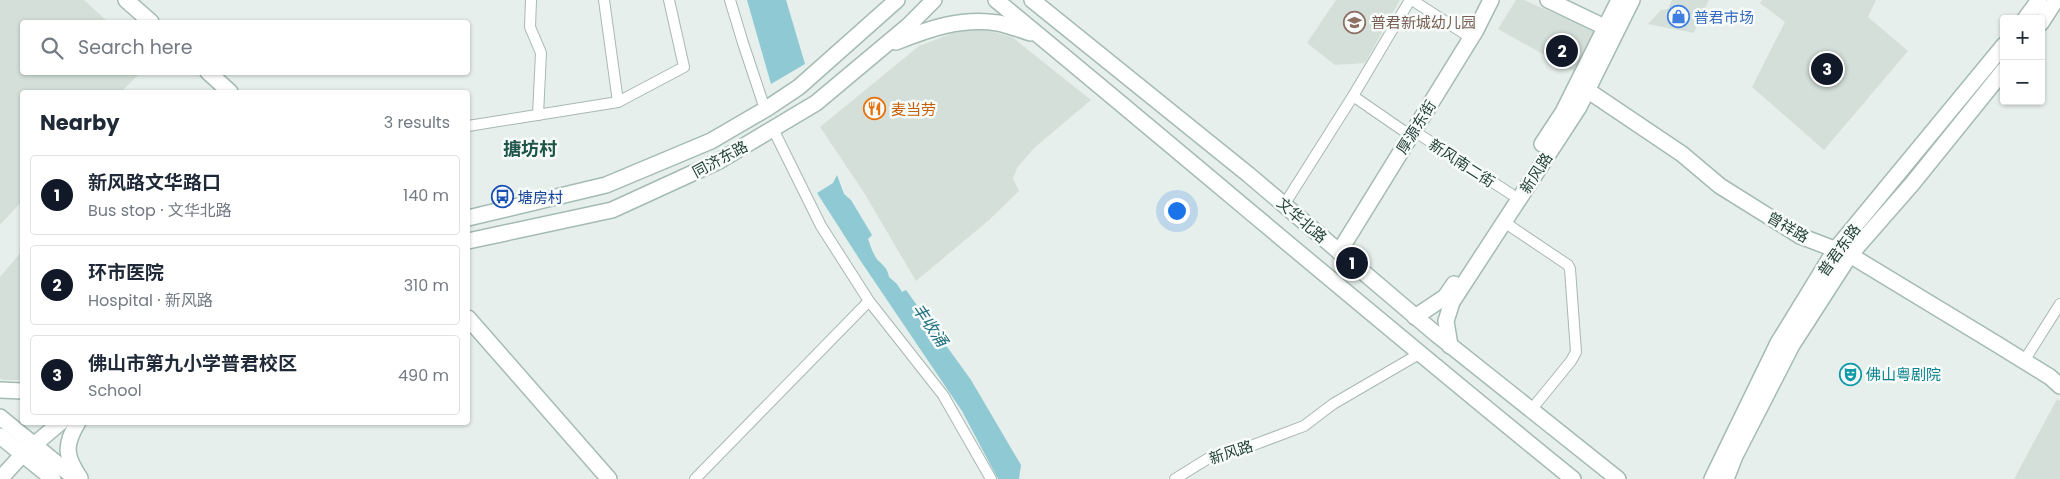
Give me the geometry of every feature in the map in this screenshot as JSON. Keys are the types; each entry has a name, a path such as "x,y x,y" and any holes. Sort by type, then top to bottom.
{"main road":[{"path":"126,0 149,20"},
{"name":"同济东路","path":"470,218 606,185 711,141 766,109 798,87 897,0"},
{"name":"同济东路","path":"470,241 612,210 719,161 816,103 908,26 934,0"},
{"name":"文华北路","path":"996,0 1419,354 1573,479"},
{"name":"文华北路","path":"1032,0 1284,204 1450,346 1618,479"},
{"path":"1046,0 1052,16"},
{"name":"厚源东街","path":"1339,252 1471,38 1491,0"},
{"path":"1548,0 1611,30"},
{"name":"新风路","path":"1611,30 1619,0"},
{"name":"新风路","path":"1415,317 1445,297 1563,112 1583,86 1611,30 1632,0"},
{"path":"2032,0 2034,15"},
{"path":"2036,15 2040,0"},
{"path":"2040,15 2056,0"},
{"path":"2045,18 2060,15"},
{"path":"883,47 930,29 966,22 997,23 1038,35"},
{"name":"普君东路","path":"1712,479 1778,343 1835,250 2000,50"},
{"path":"211,75 228,90"},
{"name":"普君东路","path":"1726,479 1735,456 1792,345 1850,255 1912,184 2000,75"},
{"name":"新风路","path":"1450,346 1446,320 1452,302 1579,107 1583,86"},
{"name":"曾祥路","path":"1583,86 1682,154 1720,186 1800,236 1850,255 2024,361 2060,386"},
{"path":"470,320 609,479"},
{"path":"0,390 20,391"},
{"path":"0,417 9,435 76,479"},
{"path":"0,479 28,449 57,425"},
{"path":"76,425 69,437 67,454 81,479"},
{"path":"28,449 53,479"}],"street":[{"path":"531,0 530,28 541,53 538,115"},
{"path":"604,0 618,102"},
{"path":"470,126 618,102 684,67 669,0"},
{"path":"730,0 766,109"},
{"path":"1284,204 1411,0 1471,38"},
{"name":"新风南二街","path":"1353,96 1511,194"},
{"path":"773,129 821,226 869,301 943,395 991,479"},
{"path":"1504,222 1568,265 1570,269 1576,352 1571,361 1531,410"},
{"path":"695,479 869,301"},
{"path":"2024,361 2060,304"},
{"name":"新风路","path":"1175,479 1212,456 1248,447 1304,426 1333,404 1419,354"}],"shaded area":[{"path":"0,0 84,0 106,20 20,20 20,75 138,75 123,90 20,90 20,203 0,225"},
{"name":"普君新城幼儿园","path":"1336,0 1400,0 1365,63 1335,65 1307,43"},
{"path":"1516,0 1524,0 1595,31 1575,72 1498,29"},
{"name":"普君市场","path":"1672,0 1709,0 1694,33 1648,24 1661,10 1668,9"},
{"path":"1762,0 1876,0 1868,17 1908,51 1824,150 1752,87 1785,22 1760,3"},
{"path":"981,28 1012,37 1091,100 1034,148 1017,168 1013,179 1019,191 989,220 916,281 863,191 820,127 919,46 953,33"},
{"path":"20,253 20,380 3,380 0,378 0,277"},
{"path":"2057,399 2060,401 2060,479 2014,479"}],"water":[{"path":"747,0 786,0 805,64 771,84"},
{"name":"丰收涌","path":"837,175 844,194 851,200 872,235 868,239 872,250 889,277 902,292 906,290 971,380 1021,465 1019,479 998,479 962,411 817,193 833,183"}],"place":[{"name":"普君市场","path":"1678,17"},
{"name":"普君新城幼儿园","path":"1355,22"},
{"name":"环市医院","path":"1562,51"},
{"name":"佛山市第九小学普君校区","path":"1827,69"},
{"name":"麦当劳","path":"875,109"},
{"name":"塘房村","path":"502,197"},
{"name":"新风路文华路口","path":"1352,263"},
{"name":"佛山粤剧院","path":"1850,374"}],"district":[{"name":"搪坊村","path":"530,148"}]}
